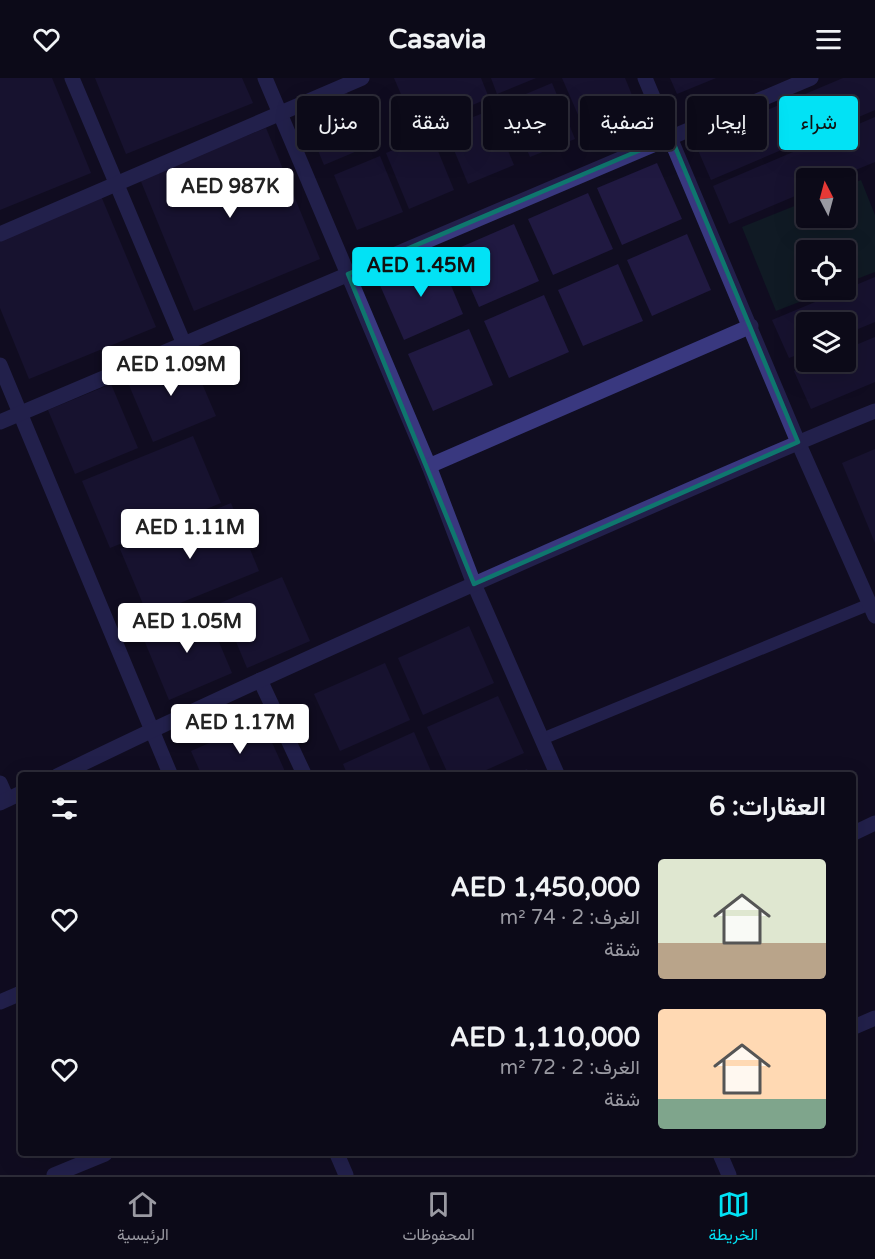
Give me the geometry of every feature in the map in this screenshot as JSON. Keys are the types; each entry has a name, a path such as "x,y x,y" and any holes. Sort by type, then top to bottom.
{"street":[{"path":"72,78 184,344"},
{"path":"266,78 429,466 474,584 556,772"},
{"path":"0,234 362,78"},
{"path":"645,78 653,96"},
{"path":"675,135 811,78"},
{"path":"675,146 752,326 798,442 872,610"},
{"path":"0,422 640,150"},
{"path":"429,466 752,326"},
{"path":"0,364 169,772"},
{"path":"65,772 150,730 474,584 798,442 875,411"},
{"path":"260,680 303,772"},
{"path":"0,783 9,798"},
{"path":"856,831 875,823"},
{"path":"0,1002 18,994"},
{"path":"856,1026 875,1018"},
{"path":"54,1175 100,1156"},
{"path":"338,1156 346,1175"},
{"path":"721,1156 729,1175"}],"lane":[{"path":"542,739 872,610"}],"highlighted area":[{"path":"671,137 798,442 474,584 348,274"}],"green space":[{"path":"861,180 875,215 875,272 856,279 856,240 796,240 796,300 804,300 776,311 742,227 796,205 796,228 856,228 856,182"}],"building":[{"path":"0,78 52,78 91,173 0,210"},
{"path":"95,78 242,78 253,103 126,154"},
{"path":"394,78 481,78 488,96 483,96 483,101 471,106 471,96 402,96"},
{"path":"491,78 536,78 497,94"},
{"path":"562,78 625,78 632,96 580,96 580,119"},
{"path":"670,78 716,78 677,94"},
{"path":"843,78 875,78 875,110 858,117 858,96 800,96"},
{"path":"552,83 557,96 521,96"},
{"path":"346,90 348,96 332,96"},
{"path":"779,105 779,150 781,150 711,180 698,150 767,150 767,110"},
{"path":"483,113 483,150 508,150 514,165 468,184 454,150 471,150 471,118"},
{"path":"875,117 875,162 856,170 796,168 796,196 729,224 713,186 798,150 858,150 858,124"},
{"path":"568,122 575,139 568,142"},
{"path":"266,128 320,259 194,311 140,179"},
{"path":"318,150 360,150 324,165"},
{"path":"393,150 438,150 454,190 409,209 386,153"},
{"path":"527,150 548,150 530,157"},
{"path":"380,156 403,212 357,230 334,175"},
{"path":"657,163 682,219 622,245 597,188"},
{"path":"588,193 613,249 553,275 528,219"},
{"path":"101,196 156,327 29,379 0,308 0,237"},
{"path":"514,224 539,281 479,307 454,250"},
{"path":"687,234 711,290 652,316 627,260"},
{"path":"439,257 463,314 404,340 379,283"},
{"path":"618,264 643,321 583,346 558,290"},
{"path":"875,277 875,322 856,330 856,312 796,312 796,355 789,358 772,320 820,300 856,300 856,285"},
{"path":"544,295 569,352 509,378 484,321"},
{"path":"469,329 493,385 433,411 408,354"},
{"path":"875,337 875,382 811,409 794,371 856,372 856,345"},
{"path":"188,351 216,416 153,442 126,378"},
{"path":"111,384 138,448 75,474 48,410"},
{"path":"193,436 221,503 110,548 82,481"},
{"path":"875,449 875,543 842,463"},
{"path":"231,503 259,571 148,616 120,549"},
{"path":"282,577 310,641 247,668 220,603"},
{"path":"205,609 232,673 169,700 142,635"},
{"path":"469,626 494,683 423,715 398,658"},
{"path":"385,663 410,720 340,751 314,694"},
{"path":"498,696 524,753 482,772 447,772 427,727"},
{"path":"262,720 285,772 200,772 191,751"},
{"path":"414,732 431,772 346,772 343,764"}]}
